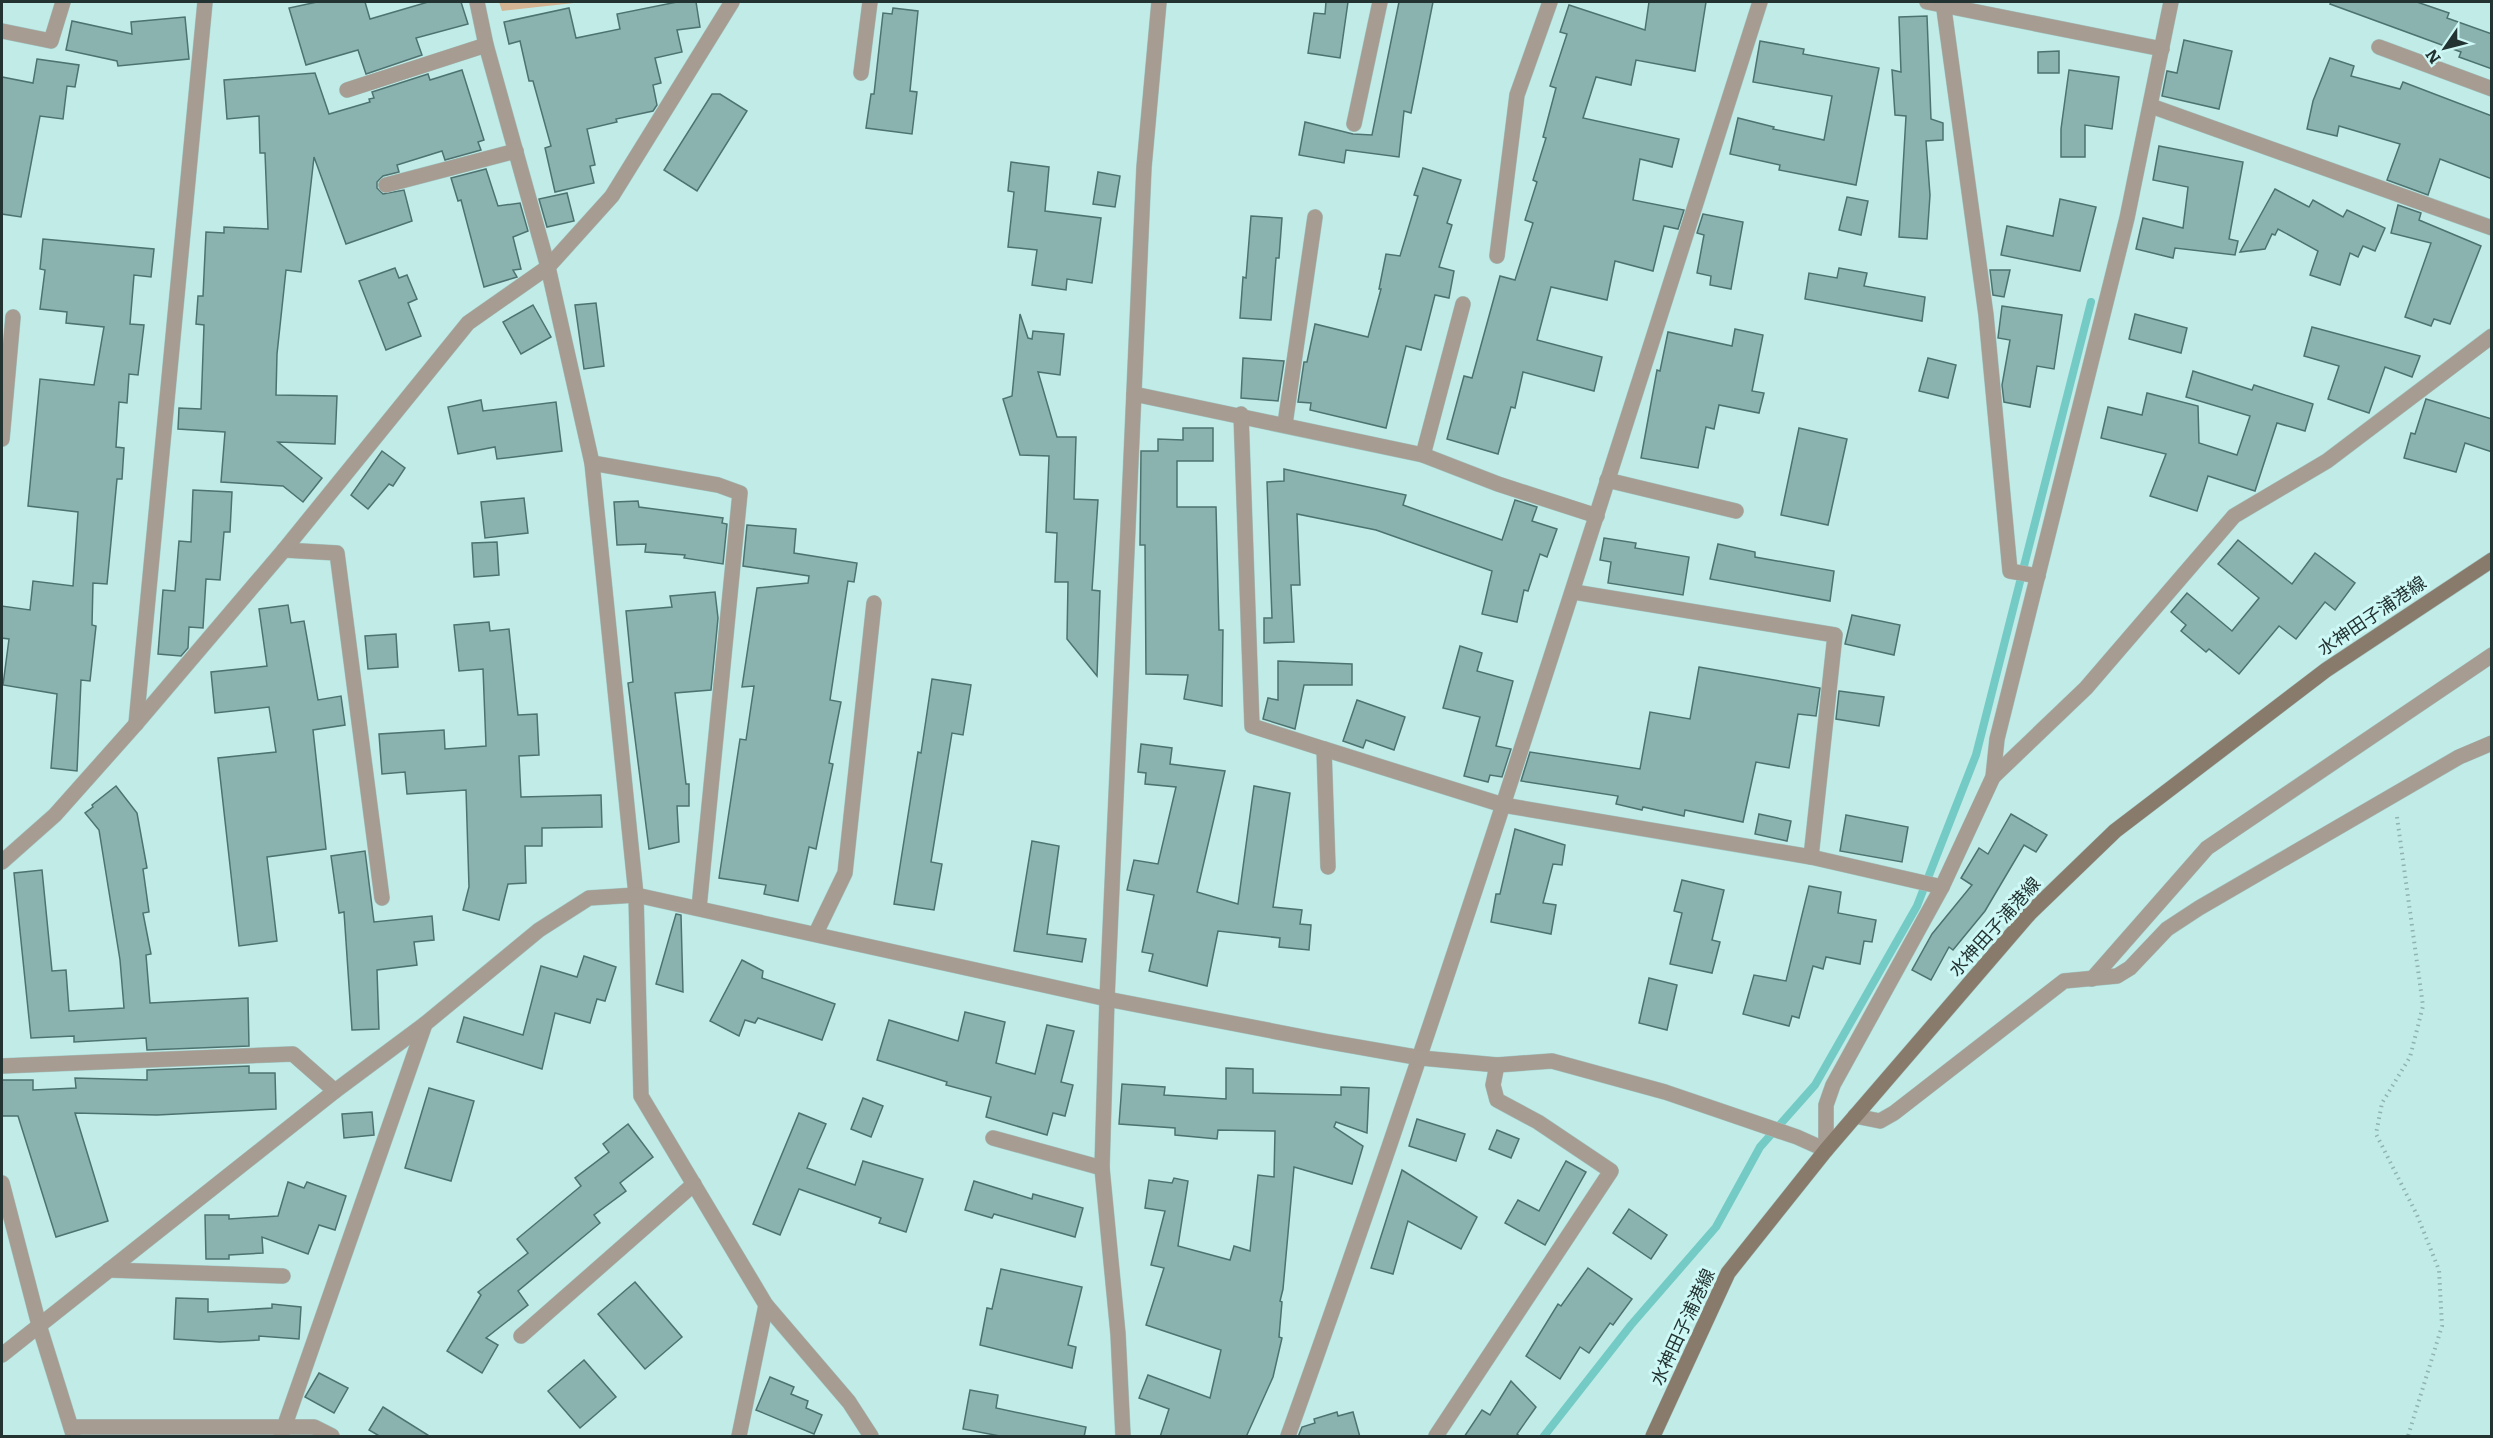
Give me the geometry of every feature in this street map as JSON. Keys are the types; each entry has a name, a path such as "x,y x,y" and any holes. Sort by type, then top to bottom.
{"main road":[{"name":"水神田子浦港線","path":"1653,1437 1728,1273 1826,1150 2030,913 2115,831 2326,670 2492,560"}],"street":[{"path":"2,31 51,41 63,2"},
{"path":"136,724 205,2"},
{"path":"477,2 486,45 548,267 592,463 636,894 641,1096 766,1305 849,1402 871,1437"},
{"path":"2,862 55,815 136,724 284,550 468,323 548,267 612,196 732,2"},
{"path":"861,72 870,2"},
{"path":"1124,1437 1119,1334 1102,1168 1107,999 1144,167 1159,2"},
{"path":"1354,124 1380,2"},
{"path":"1497,256 1517,95 1550,2"},
{"path":"1288,1437 1421,1058 1574,592 1607,480 1760,2"},
{"path":"1927,2 2162,49"},
{"path":"2,1354 335,1091 425,1024 539,930 589,898 636,894 1107,999 1421,1058 1497,1065 1552,1061 1665,1092 1797,1137 1826,1150 1826,1105 1833,1085 1942,887 1993,777 1997,739 2127,218 2171,2"},
{"path":"1943,4 1986,315 2010,571 2038,576"},
{"path":"347,90 486,45"},
{"path":"2379,47 2492,89"},
{"path":"2151,106 2492,228"},
{"path":"386,185 516,151"},
{"path":"1285,424 1315,218"},
{"path":"1424,455 1463,304"},
{"path":"2,439 14,317"},
{"path":"1993,777 2086,688 2234,516 2327,461 2492,336"},
{"path":"1134,394 1241,414 1424,455 1498,484 1597,516"},
{"path":"1241,414 1252,726 1503,805 1811,857 1942,887"},
{"path":"592,463 718,485 740,493 699,908"},
{"path":"1607,480 1736,511"},
{"path":"284,550 337,553 382,898"},
{"path":"1574,592 1835,634 1811,857"},
{"path":"816,933 845,873 874,603"},
{"path":"2092,979 2207,848 2492,655"},
{"path":"1855,1116 1880,1121 2064,981 2117,976 2130,968 2166,929 2199,908 2459,757 2492,743"},
{"path":"1324,749 1328,867"},
{"path":"283,1432 425,1024"},
{"path":"2,1066 293,1054 335,1091"},
{"path":"1436,1437 1611,1171 1538,1122 1497,1100 1493,1085 1497,1065"},
{"path":"993,1138 1102,1168"},
{"path":"2,1183 39,1325 72,1432 283,1432 314,1427 332,1437"},
{"path":"521,1336 694,1184"},
{"path":"109,1270 283,1276"},
{"path":"739,1437 766,1305"}],"path":[{"path":"2394,796 2423,1006 2410,1057 2382,1103 2376,1134 2417,1215 2439,1270 2442,1326 2408,1437"}],"shaded area":[{"path":"499,2 583,2 502,11"}],"building":[{"path":"317,2 365,2 370,19 428,2 461,2 468,24 416,38 422,55 366,74 358,50 306,65 289,8"},
{"path":"677,2 696,2 700,27 677,30 682,52 655,58 661,83 653,85 657,105 653,111 616,119 617,122 587,129 595,165 590,166 594,183 555,192 545,148 551,146 533,81 529,81 520,41 509,44 504,22 569,8 576,38 620,29 617,14"},
{"path":"1326,2 1348,2 1340,58 1308,53 1314,13 1325,14"},
{"path":"1399,2 1433,2 1411,113 1404,111 1399,157 1346,150 1344,163 1299,155 1305,122 1353,134 1372,135"},
{"path":"1649,2 1706,2 1695,71 1636,60 1631,85 1596,77 1583,118 1679,139 1672,167 1640,159 1633,200 1684,210 1678,229 1664,226 1653,271 1615,261 1607,300 1551,287 1537,340 1602,357 1594,391 1523,372 1515,408 1511,407 1498,454 1447,439 1464,376 1472,378 1500,276 1515,280 1533,223 1525,220 1537,182 1533,180 1546,138 1543,137 1556,88 1550,86 1567,34 1560,32 1569,5 1645,30"},
{"path":"2331,2 2417,2 2449,13 2447,18 2492,34 2492,69 2459,57 2461,52 2330,4"},
{"path":"893,8 918,11 910,91 917,92 912,134 866,128 871,94 874,94 883,13 892,14"},
{"path":"1927,16 1931,119 1943,123 1943,140 1926,141 1930,195 1927,239 1899,237 1906,116 1895,115 1892,70 1901,72 1899,17"},
{"path":"185,17 189,59 118,66 117,61 66,50 72,21 132,34 131,22"},
{"path":"2184,40 2232,51 2219,109 2162,96 2167,71 2177,73"},
{"path":"1760,41 1804,49 1803,54 1879,68 1856,185 1779,170 1780,165 1730,154 1738,118 1774,127 1773,129 1824,140 1832,96 1753,82"},
{"path":"2059,51 2059,73 2038,73 2038,52"},
{"path":"2330,58 2354,66 2351,76 2400,89 2403,82 2492,116 2492,179 2440,159 2428,195 2387,180 2400,144 2339,126 2337,136 2307,129 2313,101"},
{"path":"37,59 79,65 75,87 67,86 63,119 40,116 21,217 2,214 2,77 33,83"},
{"path":"462,70 484,140 478,142 481,150 445,160 442,151 397,165 399,172 383,176 377,182 377,188 383,194 404,190 412,221 346,244 314,157 301,272 286,270 277,354 276,395 337,396 335,444 278,442 322,478 303,502 283,486 221,482 225,432 178,429 179,408 201,409 204,325 196,324 198,296 203,296 206,232 224,233 224,227 268,229 265,153 260,153 259,116 227,119 224,80 315,73 329,114 370,102 369,99 374,98 372,92 428,74 430,80"},
{"path":"2069,70 2119,77 2112,129 2085,125 2085,157 2061,157 2061,129"},
{"path":"712,94 720,94 747,111 697,191 664,170"},
{"path":"2159,146 2243,162 2229,239 2238,241 2235,255 2175,248 2173,258 2136,249 2143,218 2183,228 2188,187 2153,180"},
{"path":"1011,162 1049,167 1045,211 1101,218 1092,283 1067,279 1066,290 1032,285 1037,250 1008,247 1014,192 1008,191"},
{"path":"1423,168 1461,180 1447,223 1452,225 1439,267 1454,271 1449,298 1435,295 1421,350 1406,346 1386,428 1310,410 1311,403 1298,402 1304,362 1307,362 1315,324 1368,337 1381,289 1379,289 1386,254 1400,256 1418,196 1414,195"},
{"path":"486,169 498,206 520,203 528,231 513,237 521,269 513,270 517,277 484,287 461,200 458,201 451,178"},
{"path":"1098,172 1120,176 1115,207 1093,204"},
{"path":"2275,189 2309,207 2313,200 2343,217 2347,210 2385,228 2375,251 2363,246 2358,257 2350,253 2340,285 2310,275 2318,251 2278,229 2275,235 2272,234 2265,249 2240,252"},
{"path":"567,193 574,221 547,227 539,199"},
{"path":"1847,197 1868,201 1861,235 1839,230"},
{"path":"2060,199 2096,207 2080,271 2001,255 2007,226 2053,236"},
{"path":"2398,205 2421,213 2419,220 2481,246 2450,324 2434,319 2431,326 2405,317 2431,243 2391,233"},
{"path":"1703,214 1743,222 1731,289 1710,285 1711,276 1697,273 1704,235 1697,233"},
{"path":"1251,216 1282,218 1271,320 1240,318"},
{"path":"43,239 154,249 151,277 134,275 130,324 144,325 138,375 129,374 127,403 119,402 116,447 124,448 122,479 117,479 107,584 93,583 92,625 96,626 90,681 81,680 77,771 51,768 57,694 3,685 9,639 2,638 2,606 30,610 33,581 73,586 78,512 28,506 40,379 94,385 104,327 66,323 67,312 40,309 45,270 40,269"},
{"path":"395,268 399,278 407,275 417,299 408,303 421,336 386,350 359,281"},
{"path":"1839,268 1867,273 1864,286 1925,297 1922,321 1805,299 1809,273 1837,278"},
{"path":"1990,270 2010,270 2004,297 1993,295"},
{"path":"596,303 604,366 584,369 575,305"},
{"path":"533,305 551,337 521,354 503,322"},
{"path":"2002,306 2062,315 2054,369 2037,366 2030,407 2004,402 2002,385 2010,340 1998,338"},
{"path":"1020,314 1028,338 1032,339 1033,331 1064,334 1060,375 1038,372 1057,437 1076,437 1074,499 1098,500 1092,590 1100,591 1097,676 1067,639 1068,582 1055,582 1057,533 1046,532 1049,456 1020,455 1003,399 1012,396"},
{"path":"2135,314 2187,328 2181,353 2129,339"},
{"path":"2312,327 2420,356 2412,377 2385,367 2369,413 2328,399 2339,366 2304,356"},
{"path":"1735,329 1763,335 1752,391 1764,393 1759,413 1719,405 1714,429 1706,427 1698,468 1641,458 1657,370 1660,371 1668,332 1732,346"},
{"path":"1243,358 1284,361 1278,401 1241,398"},
{"path":"1928,358 1956,365 1948,398 1919,391"},
{"path":"2193,371 2252,390 2254,385 2313,404 2305,431 2277,423 2255,491 2208,476 2197,511 2150,496 2166,454 2101,438 2108,407 2142,415 2147,393 2198,406 2199,443 2237,455 2250,416 2186,397"},
{"path":"2426,399 2492,419 2492,452 2465,443 2456,472 2404,458 2411,433 2415,434"},
{"path":"481,400 483,411 556,402 562,451 497,459 495,447 458,454 448,407"},
{"path":"1183,428 1213,428 1213,461 1177,461 1177,507 1216,507 1219,630 1223,630 1222,706 1184,699 1188,675 1146,674 1145,545 1140,545 1141,451 1158,451 1158,439 1183,440"},
{"path":"1799,428 1847,439 1828,525 1781,515"},
{"path":"382,451 405,468 393,486 389,484 368,509 351,495"},
{"path":"1284,469 1406,495 1403,505 1502,540 1515,500 1537,507 1532,521 1557,529 1547,557 1540,554 1528,591 1524,590 1517,622 1482,614 1492,571 1376,530 1297,514 1300,585 1291,585 1294,642 1264,643 1264,618 1272,618 1267,482 1284,481"},
{"path":"193,490 232,492 230,532 224,532 220,580 206,579 203,628 189,627 188,648 181,656 158,654 163,590 175,591 179,541 191,542"},
{"path":"524,498 528,533 485,538 481,502"},
{"path":"638,501 639,507 723,518 722,523 727,524 723,564 684,558 685,555 645,552 646,544 617,545 614,502"},
{"path":"747,525 796,529 794,553 857,563 854,582 848,581 830,700 841,702 829,763 833,764 816,849 809,847 798,901 764,894 766,885 719,878 740,739 746,740 754,686 742,687 757,588 808,583 809,576 743,566"},
{"path":"1604,538 1636,543 1635,548 1689,557 1683,595 1608,583 1611,562 1600,560"},
{"path":"2238,540 2292,584 2315,553 2355,583 2335,610 2325,602 2296,639 2279,626 2239,674 2209,649 2206,652 2181,631 2186,625 2171,612 2187,593 2232,631 2259,598 2218,564"},
{"path":"497,542 499,575 474,577 472,543"},
{"path":"1718,544 1755,552 1755,557 1834,571 1830,601 1710,579"},
{"path":"715,592 718,618 711,690 675,693 686,784 689,784 689,806 677,806 679,842 649,849 628,683 633,682 626,611 672,607 670,596"},
{"path":"288,605 291,623 304,621 318,700 341,696 345,725 313,730 326,849 267,857 277,941 239,946 218,758 276,752 269,707 215,713 211,672 267,666 259,609"},
{"path":"1852,615 1900,625 1894,655 1845,644"},
{"path":"489,622 490,631 509,629 518,715 537,714 539,755 519,756 521,797 601,795 602,827 542,828 542,846 525,846 526,883 508,884 499,920 463,910 469,887 466,790 407,794 405,772 382,774 379,734 444,730 445,749 486,746 483,669 459,671 454,625"},
{"path":"396,634 398,667 368,669 365,636"},
{"path":"1460,646 1482,653 1477,671 1513,681 1496,746 1511,749 1502,777 1490,775 1488,782 1464,776 1480,717 1443,708"},
{"path":"1278,661 1352,664 1352,685 1304,685 1295,729 1263,719 1268,698 1278,700"},
{"path":"1699,667 1820,688 1816,716 1798,714 1789,768 1756,762 1743,822 1685,810 1684,816 1643,807 1642,810 1616,804 1618,796 1521,781 1530,752 1640,769 1650,712 1690,719"},
{"path":"932,679 971,685 963,735 952,733 931,862 942,864 934,910 894,904"},
{"path":"1839,691 1884,697 1879,726 1836,719"},
{"path":"1357,700 1405,717 1394,750 1366,740 1363,748 1343,741"},
{"path":"1141,744 1172,748 1170,764 1225,771 1197,892 1238,904 1254,786 1290,793 1273,907 1302,910 1300,924 1311,925 1309,950 1279,947 1280,938 1218,931 1207,986 1149,971 1153,954 1142,952 1154,895 1127,890 1134,860 1158,864 1176,787 1145,784 1146,773 1138,772"},
{"path":"116,786 137,813 147,868 143,869 149,912 143,913 151,954 146,955 150,1003 248,998 249,1046 147,1050 146,1038 74,1042 74,1036 31,1038 14,873 42,870 52,971 66,970 69,1011 124,1008 120,960 99,830 85,813"},
{"path":"1759,814 1791,821 1787,841 1755,834"},
{"path":"2011,814 2047,835 2036,852 2024,845 1985,911 1953,950 1949,947 1931,980 1912,970 1932,934 1972,885 1961,878 1979,848 1988,854"},
{"path":"1846,815 1908,827 1902,862 1840,851"},
{"path":"1515,829 1565,845 1562,865 1553,864 1543,903 1556,905 1551,934 1491,922 1496,894 1500,894"},
{"path":"1032,841 1059,846 1047,934 1086,939 1082,962 1014,951"},
{"path":"365,851 374,922 432,916 434,940 414,942 417,965 377,970 379,1029 352,1030 344,912 339,913 331,856"},
{"path":"1682,880 1724,890 1712,940 1720,942 1712,973 1670,964 1682,913 1674,911"},
{"path":"1809,886 1841,892 1838,913 1876,920 1872,942 1864,941 1860,964 1826,957 1823,969 1813,966 1799,1018 1792,1016 1789,1026 1743,1014 1754,975 1786,981"},
{"path":"676,914 681,915 683,992 656,984"},
{"path":"584,956 616,967 605,1001 597,999 590,1023 555,1013 542,1069 457,1042 464,1017 523,1035 541,966 577,977"},
{"path":"742,960 763,971 762,978 835,1004 822,1040 758,1018 755,1023 745,1020 739,1036 710,1021"},
{"path":"1649,978 1677,985 1667,1030 1639,1023"},
{"path":"965,1012 1005,1022 996,1063 1035,1074 1047,1025 1074,1031 1061,1082 1073,1085 1065,1116 1053,1113 1047,1135 986,1117 991,1097 946,1085 947,1082 877,1060 889,1020 958,1041"},
{"path":"249,1066 249,1073 275,1073 276,1109 157,1115 75,1113 108,1221 56,1237 18,1116 2,1116 2,1080 33,1080 33,1090 76,1088 75,1078 147,1080 147,1070"},
{"path":"1226,1068 1253,1069 1253,1093 1341,1095 1341,1087 1369,1088 1367,1133 1336,1122 1334,1127 1363,1146 1352,1184 1294,1167 1280,1301 1282,1302 1279,1337 1282,1338 1273,1377 1246,1437 1160,1437 1169,1409 1139,1398 1148,1375 1210,1398 1221,1350 1146,1325 1164,1268 1151,1265 1165,1211 1145,1208 1149,1180 1172,1183 1174,1178 1188,1181 1178,1246 1230,1260 1234,1246 1250,1251 1258,1175 1274,1177 1275,1131 1218,1130 1217,1139 1175,1135 1175,1128 1119,1124 1122,1084 1165,1087 1164,1095 1226,1099"},
{"path":"429,1088 474,1101 451,1181 405,1168"},
{"path":"863,1098 883,1106 871,1137 851,1129"},
{"path":"372,1112 374,1135 344,1138 342,1114"},
{"path":"799,1113 826,1124 807,1168 855,1185 863,1161 923,1179 906,1232 879,1223 881,1218 799,1189 780,1235 753,1224"},
{"path":"1417,1119 1465,1134 1456,1161 1409,1146"},
{"path":"628,1124 653,1157 620,1183 626,1191 594,1215 600,1223 518,1291 528,1305 486,1338 498,1345 482,1373 447,1351 481,1295 478,1292 528,1253 517,1239 581,1186 575,1178 609,1152 603,1144"},
{"path":"1497,1130 1519,1139 1511,1158 1489,1149"},
{"path":"1566,1161 1586,1172 1545,1245 1505,1223 1518,1200 1539,1211"},
{"path":"1402,1170 1477,1217 1461,1249 1408,1221 1393,1274 1371,1268"},
{"path":"974,1181 1032,1199 1033,1194 1083,1208 1075,1237 994,1214 992,1218 965,1210"},
{"path":"288,1182 304,1188 307,1182 346,1196 335,1230 319,1225 308,1254 262,1237 263,1253 229,1255 229,1259 206,1259 205,1215 229,1215 229,1219 278,1216"},
{"path":"1629,1209 1667,1235 1651,1259 1613,1233"},
{"path":"1588,1268 1632,1299 1613,1325 1610,1323 1589,1353 1580,1347 1560,1379 1526,1356 1558,1304 1561,1306"},
{"path":"1001,1269 1082,1287 1068,1345 1076,1347 1072,1368 980,1345 987,1308 992,1309"},
{"path":"635,1282 682,1337 645,1369 598,1314"},
{"path":"176,1298 208,1299 208,1312 272,1308 272,1304 301,1307 299,1339 259,1336 259,1340 220,1342 174,1339"},
{"path":"584,1360 616,1397 580,1428 548,1391"},
{"path":"319,1373 348,1388 334,1413 305,1397"},
{"path":"770,1377 794,1387 791,1394 808,1401 806,1408 822,1415 814,1434 756,1410"},
{"path":"1511,1381 1536,1407 1517,1434 1521,1437 1464,1437 1482,1410 1490,1415"},
{"path":"970,1390 998,1395 996,1408 1086,1427 1084,1437 1005,1437 963,1429"},
{"path":"383,1407 431,1437 381,1437 369,1430"},
{"path":"1337,1412 1338,1416 1353,1412 1360,1437 1298,1437 1302,1427 1315,1423 1314,1419"}],"waterway":[{"path":"1544,1436 1631,1325 1716,1227 1760,1147 1815,1085 1917,906 1976,755 2091,302"}]}
